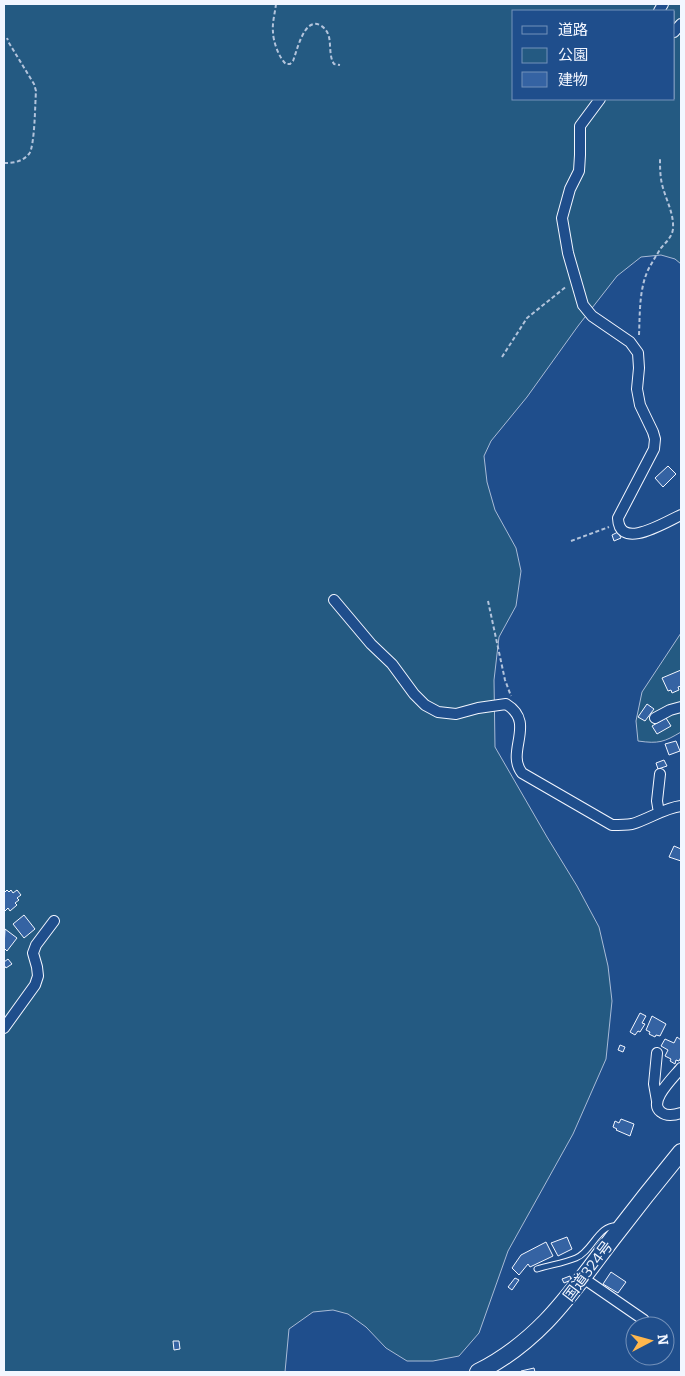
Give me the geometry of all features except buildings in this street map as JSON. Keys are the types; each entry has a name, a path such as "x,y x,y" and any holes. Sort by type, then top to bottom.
{"highway":[{"name":"国道324号","path":"478,1372 502,1359 524,1343 562,1305 681,1152"}],"street":[{"path":"599,100 580,126 579,171 570,189 562,218 568,253 583,305 592,316 630,342 638,352 637,389 640,405 653,432 655,444 649,460 618,518 618,524 624,532 631,535 642,533 681,515"},
{"path":"334,600 371,644 392,664 414,694 425,705 438,712 456,714 478,708 506,704 513,709 518,716 520,724 516,761 522,773 612,825 634,823 674,806 681,806"},
{"path":"656,718 670,710 681,707"},
{"path":"659,813 657,801 660,774"},
{"path":"4,1028 35,985 38,976 33,953 36,945 54,921"},
{"path":"657,1053 654,1084 658,1107 662,1113 668,1115 681,1114"},
{"path":"657,1102 681,1068"},
{"path":"583,1278 638,1316"}],"lane":[{"path":"537,1268 578,1258 606,1228 612,1225 622,1226"}],"path":[{"path":"276,4 272,31 282,61 286,64 293,62 307,28 313,23 325,28 329,36 332,60 334,64 340,65"},
{"path":"4,163 17,162 30,152 36,91 34,84 7,38"},
{"path":"638,352 640,304 644,279 650,266 673,231 673,218 662,186 660,158"},
{"path":"502,357 527,318 563,288 577,280"},
{"path":"571,541 618,524"},
{"path":"488,601 505,680 508,691 518,708 518,716"}],"green space":[{"path":"4,4 681,4 681,264 675,259 661,255 641,257 617,276 527,397 491,441 484,456 487,482 495,510 516,548 521,571 516,606 499,637 494,680 495,747 599,927 608,966 612,1001 606,1059 573,1134 508,1251 479,1333 459,1356 433,1361 407,1361 386,1348 366,1327 348,1314 333,1310 313,1312 289,1329 285,1372 4,1372"},
{"path":"681,633 681,732 661,741 638,741 636,721 642,692"}]}
